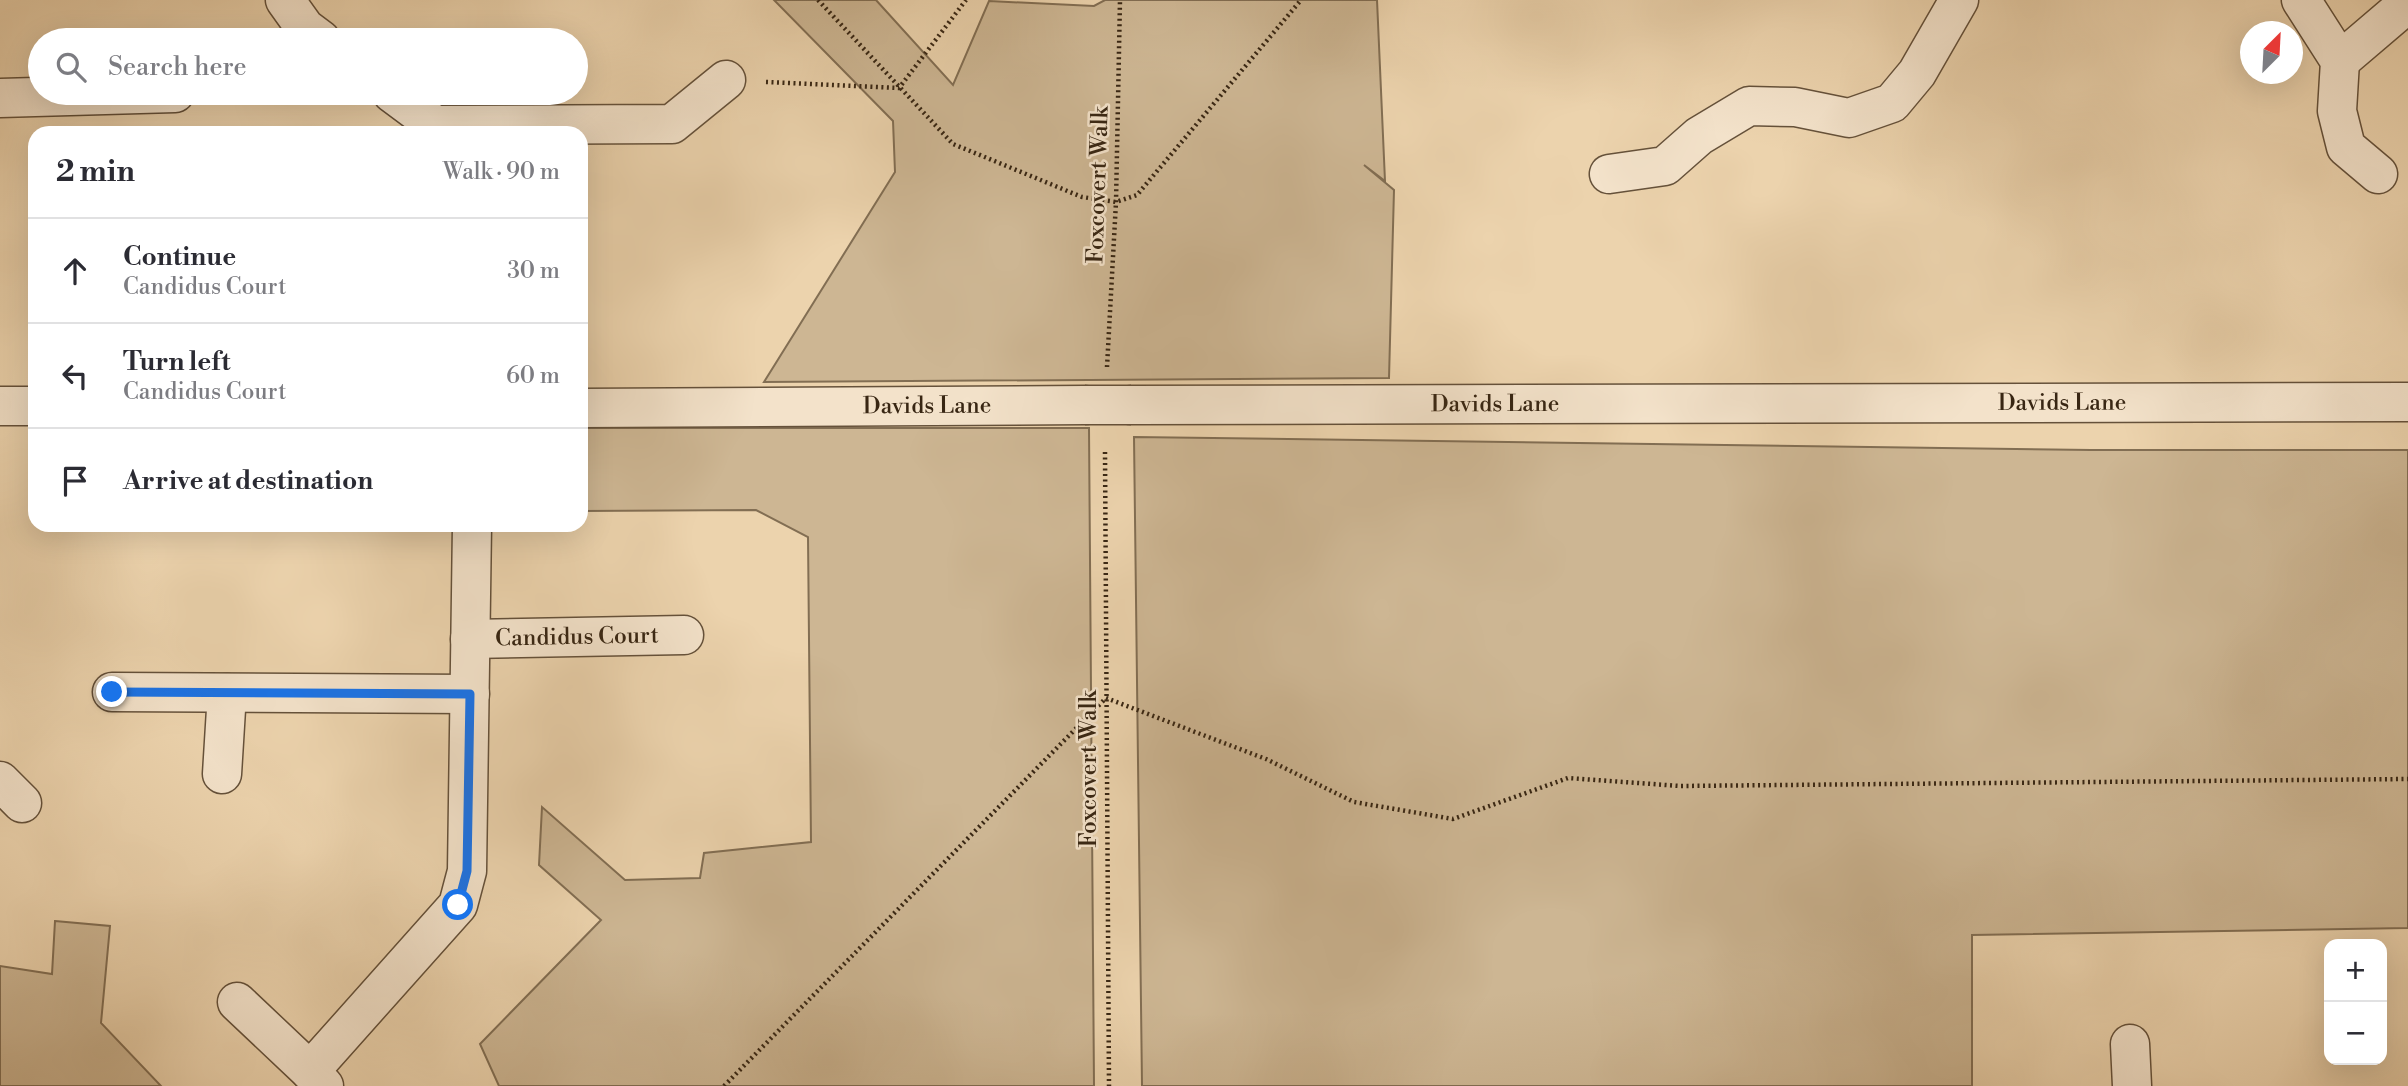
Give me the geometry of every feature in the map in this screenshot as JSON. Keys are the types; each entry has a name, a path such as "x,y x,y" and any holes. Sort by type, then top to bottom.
{"street":[{"path":"1609,174 1665,166 1699,136 1749,106 1795,107 1849,118 1892,103 1917,73 1959,0"},
{"path":"2301,0 2340,61 2337,111 2346,147 2378,174"},
{"path":"2340,61 2408,3"},
{"path":"408,105 435,125 672,124 726,80"},
{"path":"0,98 28,97"},
{"name":"Davids Lane","path":"588,408 2408,402"},
{"path":"0,406 28,406"},
{"name":"Candidus Court","path":"237,1002 317,1079 458,905 467,871 472,532"},
{"name":"Candidus Court","path":"470,639 684,635"},
{"path":"112,692 470,694"},
{"path":"222,774 227,693"},
{"path":"2130,1044 2132,1086"}],"path":[{"path":"818,0 953,144 1082,197 1116,201 1137,195 1301,0"},
{"path":"899,88 966,0"},
{"name":"Foxcovert Walk","path":"1107,372 1116,201 1120,0"},
{"path":"726,80 899,88"},
{"name":"Foxcovert Walk","path":"1105,452 1109,1086"},
{"path":"724,1086 1105,698 1266,759 1354,802 1453,819 1568,778 1680,786 2408,779"}],"shaded area":[{"path":"774,0 876,0 953,85 989,1 1094,6 1105,0 1377,0 1385,181 1364,165 1394,190 1389,378 764,382 895,172 893,121"},
{"path":"588,428 1089,428 1094,1086 499,1086 480,1044 601,920 539,865 542,807 625,880 700,878 704,853 811,842 808,537 756,510 588,511"},
{"path":"1134,437 2091,450 2408,450 2408,928 1972,935 1972,1086 1142,1086"},
{"path":"55,921 110,926 101,1023 161,1086 0,1086 0,966 52,974"}],"route":[{"path":"112,692 470,694 467,871 458,905"}]}
